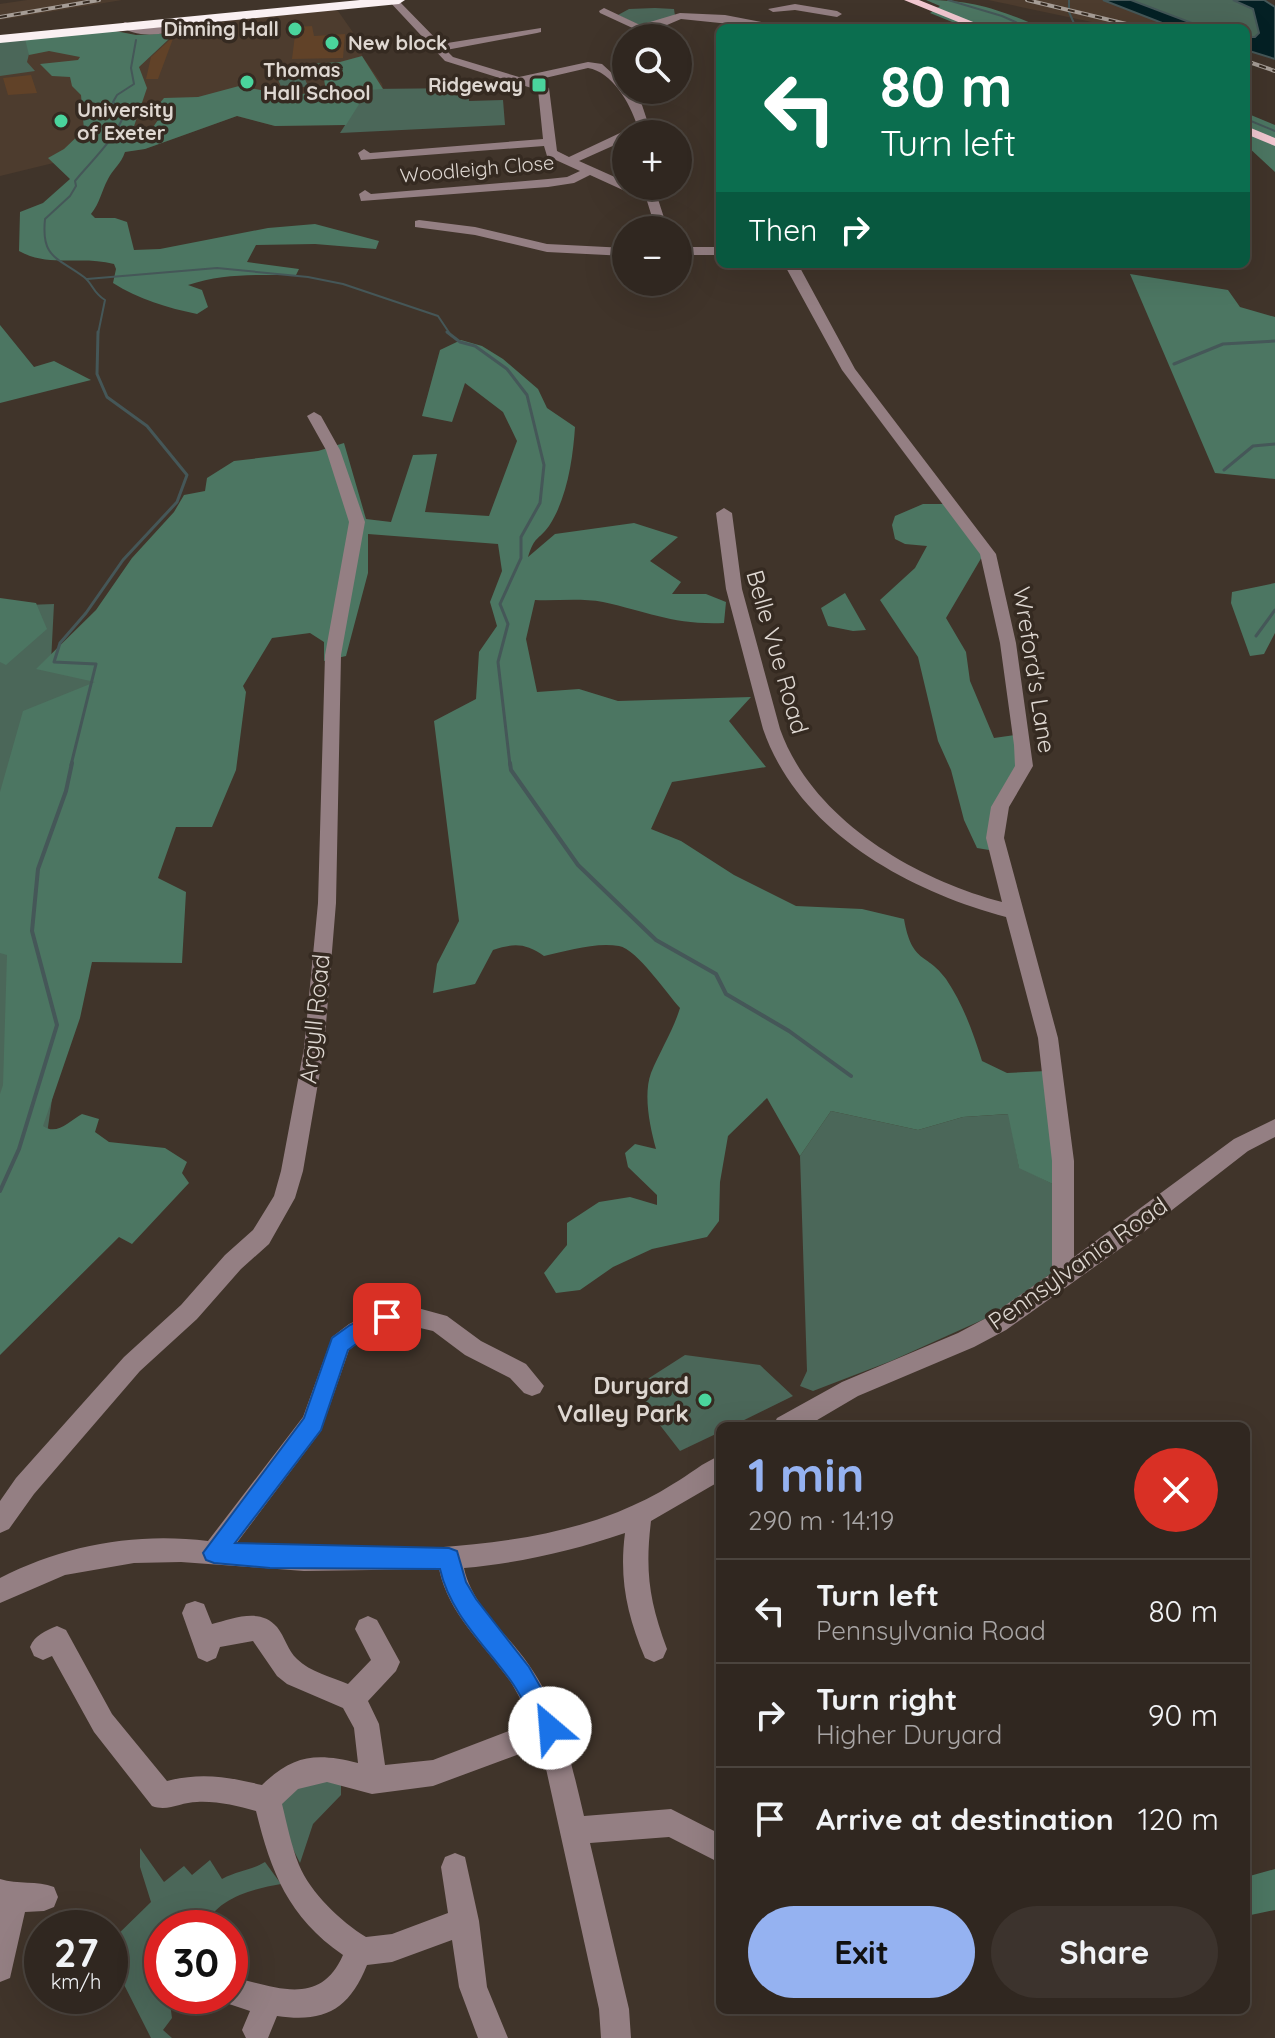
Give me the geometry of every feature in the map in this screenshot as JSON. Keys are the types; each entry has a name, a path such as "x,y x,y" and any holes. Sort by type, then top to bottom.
{"highway":[{"path":"0,39 399,0"}],"main road":[{"path":"909,0 972,24"},
{"path":"1250,132 1275,142"}],"street":[{"path":"764,0 779,18 778,24"},
{"path":"826,0 837,14 834,24"},
{"path":"393,1 449,59 543,88 551,153 653,199 658,216"},
{"path":"773,9 795,7 837,14"},
{"path":"624,9 608,12 642,28 680,10 760,24"},
{"path":"438,48 537,30"},
{"path":"517,81 588,65 602,67 639,108 642,120"},
{"path":"365,157 549,142"},
{"path":"567,162 612,142"},
{"name":"Woodleigh Close","path":"365,198 557,182 589,171"},
{"path":"423,228 475,231 547,248 612,251"},
{"path":"692,251 716,251"},
{"name":"Wreford's Lane","path":"793,268 849,370 988,554 1008,643 1024,766 1000,807 995,838 1048,1038 1063,1161 1063,1275"},
{"name":"Argyll Road","path":"2,1514 132,1364 261,1237 284,1198 292,1171 316,1033 327,903 333,655 356,545 357,522 344,477 314,416"},
{"name":"Belle Vue Road","path":"724,513 725,551 734,593 757,666 767,718 791,768 844,828 889,862 930,885 987,906 1015,912"},
{"name":"Pennsylvania Road","path":"792,1422 850,1389 966,1340 998,1323 1137,1225 1241,1145 1275,1127"},
{"path":"214,1553 313,1423 340,1344 357,1331 403,1314 439,1323 473,1348 518,1371 532,1386"},
{"path":"0,1591 66,1561 145,1550 262,1557 449,1559 504,1552 582,1534 640,1514 669,1500 716,1470"},
{"path":"640,1514 631,1573 635,1600 654,1649"},
{"path":"449,1559 455,1586 521,1675 550,1728 576,1830 614,2009 616,2038"},
{"path":"202,1633 250,1627 260,1630 267,1635 286,1667 296,1675 352,1699 366,1724 371,1747 372,1780"},
{"path":"352,1699 387,1662 368,1629"},
{"path":"43,1647 57,1639 103,1723 162,1796 194,1788 221,1789 267,1800"},
{"path":"267,1800 288,1779 303,1772 327,1769 372,1780 433,1773 482,1758 550,1728"},
{"path":"267,1800 290,1878 312,1907 359,1950 370,1952 384,1949 465,1921"},
{"path":"576,1830 671,1823 716,1847"},
{"path":"455,1867 473,1987 493,2038"},
{"path":"0,1968 7,1896 44,1897"},
{"path":"248,1996 306,2004 332,1998 350,1978 359,1950"},
{"path":"257,2030 268,2000"}],"shaded area":[{"path":"27,0 122,0 0,20 0,4"},
{"path":"988,0 1103,0 1165,24 1101,24"},
{"name":"Thomas Hall School","path":"323,9 338,11 359,41 362,56 383,89 368,90 346,125 275,126 237,116 145,149 116,153 115,148 0,176 0,42 110,30 136,35 177,33 227,21"}],"green space":[{"path":"926,0 986,7 1033,24 957,24 930,13 940,6"},
{"path":"1131,0 1233,0 1254,9 1259,33 1250,37 1250,24 1194,24"},
{"path":"629,9 674,9 675,16 652,24 637,24 618,15"},
{"path":"110,30 136,35 177,33 178,36 170,38 139,67 147,88 130,138 144,140 158,120 154,110 164,98 198,97 239,86 287,95 326,92 324,79 311,72 309,64 340,62 362,56 383,89 368,90 346,125 275,126 237,116 145,149 125,152 91,214 95,218 115,218 127,222 134,250 160,249 268,228 315,224 379,241 376,249 315,244 256,245 247,262 299,269 296,275 228,277 188,285 202,290 208,307 197,314 154,302 113,283 114,264 42,259 19,251 20,212 43,203 70,179 48,158 64,149 84,130 81,95 72,86 70,77 52,76 40,64 78,60 80,57 49,51 29,55 25,39"},
{"path":"25,39 30,50 27,62 35,71 0,76 0,42"},
{"path":"299,66 308,86 283,91 273,68"},
{"path":"468,88 469,101 503,100 505,125 340,133 368,89"},
{"path":"1250,115 1275,125 1275,172 1250,149"},
{"path":"1130,274 1228,290 1240,307 1275,317 1275,479 1215,473"},
{"path":"0,325 34,367 54,361 91,380 0,403"},
{"path":"461,340 482,346 503,359 538,389 547,408 575,427 565,491 549,526 537,539 528,557 555,534 634,523 678,537 650,561 681,582 672,594 706,594 726,602 724,623 706,623 675,620 603,602 535,600 526,639 537,692 579,689 618,701 751,697 729,721 766,767 672,782 651,829 681,841 734,875 796,906 862,909 904,919 911,944 946,979 958,998 982,1061 1007,1073 1046,1071 1059,1187 1019,1168 1008,1114 963,1117 918,1130 831,1111 800,1156 767,1098 728,1136 720,1182 719,1221 707,1237 652,1249 613,1267 580,1290 556,1293 544,1273 567,1245 567,1223 599,1202 630,1197 657,1205 657,1195 628,1167 625,1153 635,1144 656,1149 648,1111 649,1082 680,1008 634,955 619,946 610,945 544,956 525,947 513,945 500,948 493,950 475,984 433,993 437,964 459,921 434,721 476,699 479,652 497,626 490,602 502,571 498,544 368,534 368,573 346,656 324,661 324,642 310,633 272,638 243,686 246,692 236,770 212,827 176,827 158,878 186,892 182,963 92,962 80,1018 43,1126 58,1128 82,1114 99,1119 95,1132 109,1142 165,1148 187,1162 182,1173 189,1183 132,1244 119,1237 0,1355 0,1094 3,1085 7,955 0,953 0,792 23,711 95,682 36,669 96,610 132,558 174,512 184,495 205,491 207,478 234,461 318,451 344,443 366,519 391,522 413,455 437,454 425,512 489,516 517,441 503,412 465,383 452,422 422,416 440,350"},
{"path":"923,504 947,504 983,555 946,618 966,652 970,681 994,738 1015,735 1018,760 995,851 977,848 964,820 951,770 938,741 918,657 880,600 915,568 927,546 905,544 895,539 892,525 895,516"},
{"path":"1275,583 1275,633 1264,654 1250,656 1231,603 1232,592"},
{"path":"845,593 866,630 828,626 821,608"},
{"path":"0,598 36,603 47,629 6,665 0,662"},
{"path":"54,604 51,662 100,660 63,1022 39,1190 0,1202 0,606"},
{"path":"831,1111 918,1130 963,1117 1009,1114 1019,1167 1059,1187 1058,1268 1000,1312 891,1361 813,1391 800,1386 807,1371 800,1156"},
{"path":"685,1355 760,1365 793,1396 740,1422 716,1422 716,1434 680,1451 632,1389"},
{"path":"341,1777 341,1795 313,1824 300,1863 284,1831 277,1802 286,1791"},
{"path":"140,1848 164,1882 184,1866 192,1875 210,1860 222,1879 265,1862 281,1884 247,1892 216,1910 144,1910 144,2014 171,2014 163,2030 172,2038 151,2038 128,1993 128,1924 151,1902 140,1867"},
{"path":"1275,1869 1275,1910 1250,1915 1250,1876"}],"water":[{"path":"1103,0 1131,0 1194,24 1165,24"},
{"path":"1233,0 1264,0 1275,7 1275,59 1250,51 1250,37 1259,33 1253,9"}],"building":[{"path":"312,26 314,36 345,34 343,58 292,59 296,27"},
{"path":"174,36 158,79 146,79 151,57"},
{"path":"31,75 37,93 8,95 3,78"}],"waterway":[{"path":"948,0 1020,24"},
{"path":"1069,0 1069,12 1074,24"},
{"path":"98,334 105,300 84,277 48,249 45,219 70,196 76,186 75,181 119,125 124,115 113,102 117,95 134,84 131,68 136,40"},
{"path":"1250,121 1275,131"},
{"path":"87,279 217,268 308,277 343,284 438,316 450,334"},
{"path":"71,765 96,664 54,662 60,643 86,613 123,560 177,502 187,475 147,426 107,397 97,374 98,332"},
{"path":"447,332 460,342 475,346 507,369 527,395 544,465 540,503 521,537 521,558 500,604 508,624 498,662 510,765"},
{"path":"1174,364 1223,344 1275,341"},
{"path":"1224,470 1253,446 1275,444"},
{"path":"1256,636 1275,610"},
{"path":"0,1191 19,1149 57,1025 32,931 38,869 66,791 72,763"},
{"path":"510,763 511,770 578,865 656,940 716,974 726,994 789,1031 851,1076"}],"railway":[{"path":"0,17 99,0"},
{"path":"1027,0 1126,24"},
{"path":"1250,62 1275,71"}],"place":[{"name":"Dinning Hall","path":"295,29"},
{"name":"New block","path":"332,43"},
{"name":"Thomas Hall School","path":"247,82"},
{"name":"Ridgeway","path":"539,85"},
{"name":"University of Exeter","path":"61,121"},
{"name":"Duryard Valley Park","path":"705,1400"}],"route":[{"path":"387,1317 357,1331 340,1344 313,1423 214,1553 249,1557 449,1559 455,1586 521,1675 550,1728"}]}
